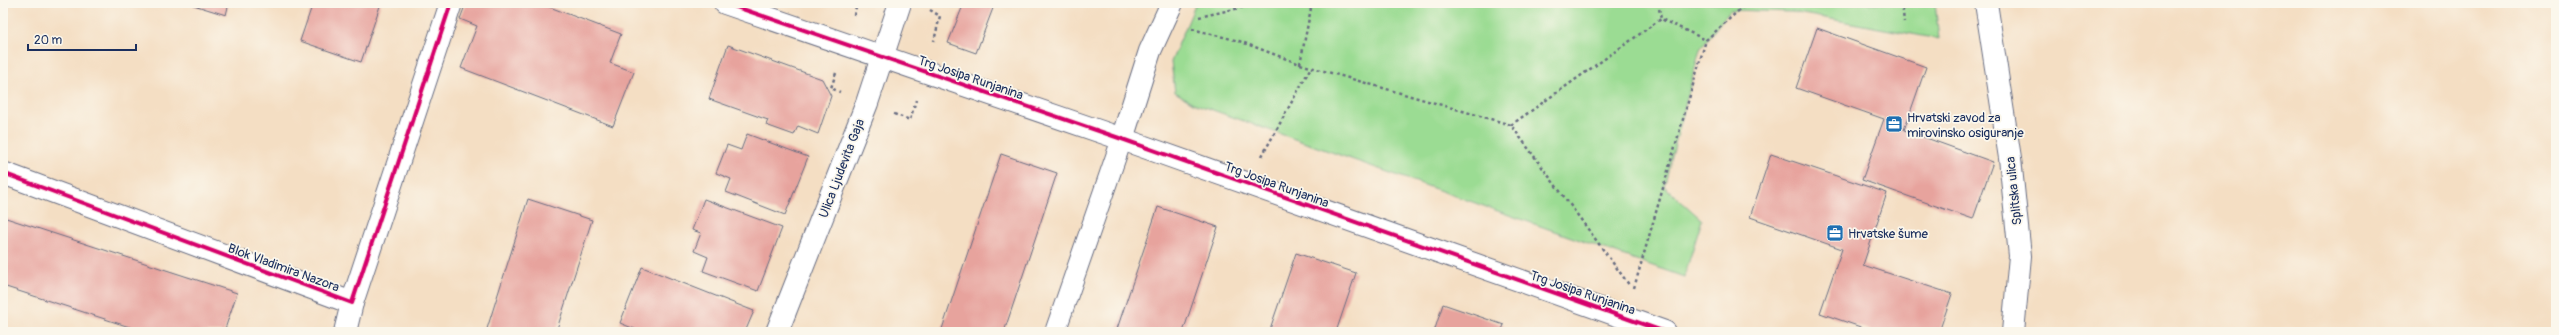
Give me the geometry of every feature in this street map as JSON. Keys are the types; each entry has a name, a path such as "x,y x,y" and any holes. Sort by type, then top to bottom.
{"street":[{"name":"Blok Vladimira Nazora","path":"345,332 352,303 451,3"},
{"name":"Trg Josipa Runjanina","path":"725,3 1122,138 1246,184 1665,332"},
{"name":"Ulica Ljudevita Gaja","path":"777,332 883,57 900,3"},
{"name":"Splitska ulica","path":"1986,3 2010,158 2020,256 2013,332"},
{"path":"1122,138 1150,51 1169,16"},
{"name":"Blok Vladimira Nazora","path":"3,173 352,303"}],"lane":[{"path":"1055,332 1122,138"}],"path":[{"path":"1169,16 1262,3"},
{"path":"1300,64 1312,3"},
{"path":"1658,3 1661,20"},
{"path":"1169,16 1300,64 1511,125 1633,291 1706,40 1747,3"},
{"path":"1902,3 1904,22"},
{"path":"927,9 940,16 934,40"},
{"path":"1661,20 1706,40"},
{"path":"1511,125 1661,20"},
{"path":"1246,184 1311,67"}],"green space":[{"path":"1196,3 1935,3 1939,39 1792,12 1730,10 1700,49 1664,186 1702,220 1684,277 1193,103 1175,92 1171,62"}],"building":[{"path":"187,3 229,3 226,15"},
{"path":"313,3 381,3 361,62 300,41"},
{"path":"466,3 539,3 621,34 610,63 634,72 613,126 461,68 477,26 460,19"},
{"path":"964,3 995,3 976,53 948,43"},
{"name":"Hrvatski zavod za mirovinsko osiguranje","path":"1817,28 1926,67 1904,130 1993,162 1973,219 1862,180 1884,119 1796,88"},
{"path":"728,45 822,79 831,96 818,134 798,126 794,135 766,125 768,120 709,99"},
{"path":"747,134 808,157 785,215 726,192 731,179 716,173 727,145 741,150"},
{"path":"1001,154 1057,173 1004,332 941,332"},
{"name":"Hrvatske šume","path":"1771,154 1887,193 1863,265 1952,294 1939,332 1875,332 1820,313 1842,249 1750,217"},
{"path":"528,199 592,220 556,332 486,332"},
{"path":"704,199 782,228 758,291 703,271 708,257 694,251 701,233 692,230"},
{"path":"1158,207 1218,227 1183,332 1116,332"},
{"path":"3,217 237,293 224,332 145,332 3,286"},
{"path":"1296,253 1356,273 1336,332 1269,332"},
{"path":"642,267 754,311 745,332 642,332 620,323"},
{"path":"1443,304 1504,325 1501,332 1434,332"}],"cycle path":[{"path":"3,173 352,303 451,3"},
{"path":"725,3 1122,139 1665,332"}],"place":[{"name":"Hrvatski zavod za mirovinsko osiguranje","path":"1894,124"},
{"name":"Hrvatske šume","path":"1835,233"}]}
